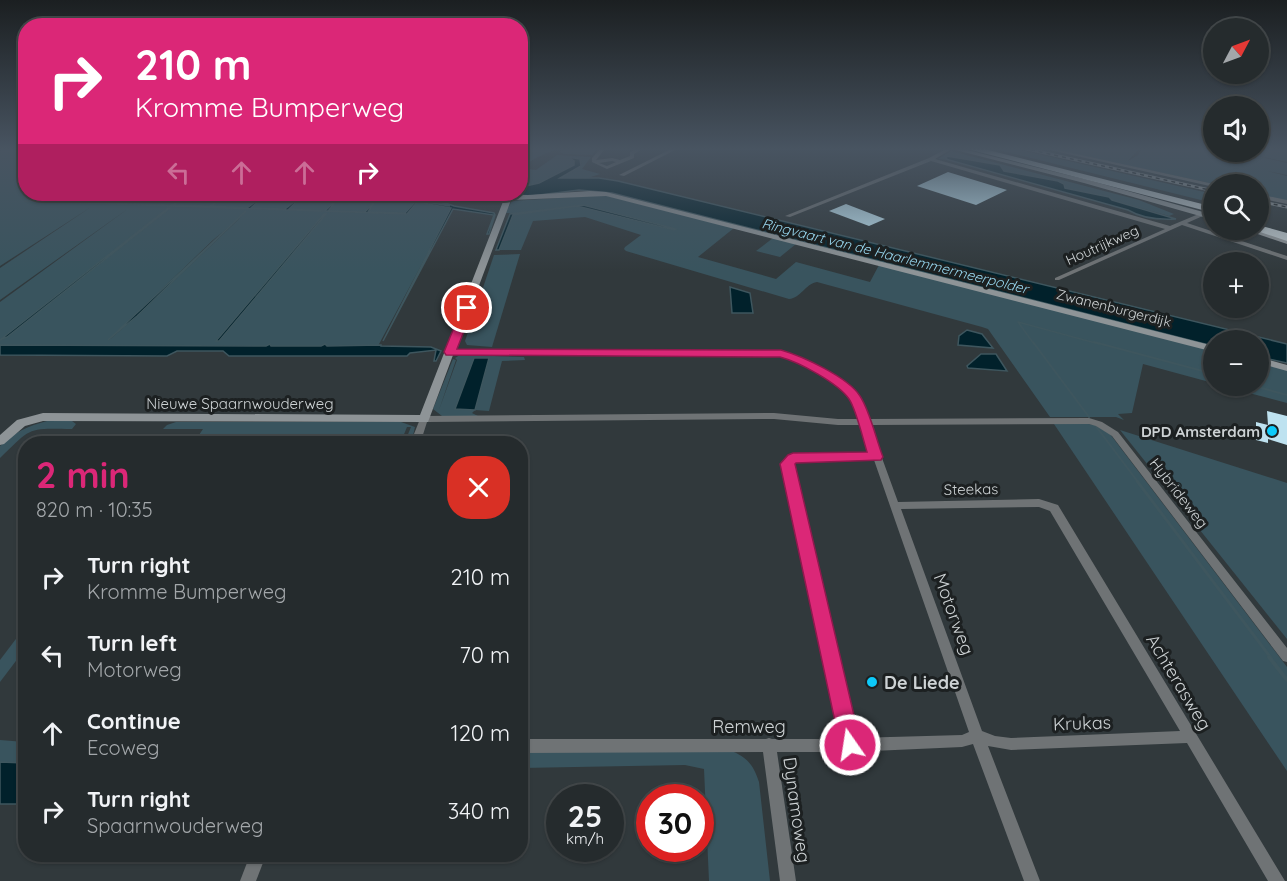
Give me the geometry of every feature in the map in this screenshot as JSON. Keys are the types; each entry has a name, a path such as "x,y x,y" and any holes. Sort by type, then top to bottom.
{"highway":[{"path":"1126,189 1203,211"},
{"path":"1134,189 1203,211"},
{"path":"1269,223 1287,227"},
{"path":"1269,231 1287,237"}],"street":[{"path":"788,216 855,189"},
{"path":"1035,189 1169,228"},
{"path":"1118,189 1203,211"},
{"name":"Zwanenburgerdijk","path":"528,197 580,192 606,194 1203,346"},
{"path":"1269,198 1287,202"},
{"path":"418,436 507,201"},
{"name":"Houtrijkweg","path":"1057,279 1169,228 1203,216"},
{"path":"1181,223 1287,258"},
{"path":"1269,236 1287,242"},
{"name":"Motorweg","path":"450,352 781,354 798,359 823,372 854,397 1032,881"},
{"path":"1269,363 1287,368"},
{"name":"Hybrideweg","path":"424,419 774,416 812,421 865,423 1089,421 1108,428 1115,434 1287,657"},
{"name":"Nieuwe Spaarnwouderweg","path":"3,438 30,424 55,418 424,419"},
{"path":"850,745 787,464 793,458 876,457"},
{"name":"Steekas","path":"895,506 1048,504"},
{"name":"Achterasweg","path":"1048,504 1054,508 1276,881"},
{"name":"Remweg","path":"528,746 850,745 962,741 977,736"},
{"name":"Krukas","path":"977,736 1011,744 1190,736"},
{"name":"Dynamoweg","path":"769,744 788,881"},
{"path":"248,881 255,862"}],"shaded area":[{"path":"0,189 18,189 18,201 258,201 255,204 258,201 297,201 291,207 297,201 436,201 452,208 378,346 0,345 0,302 129,208 0,300 0,268 91,207 0,266","holes":["169,209 7,337 1,340","241,217 109,340 213,240"]},
{"path":"1070,189 1097,189 1139,200 1174,214 1169,216 1112,200 1109,197"},
{"path":"1157,189 1192,189 1203,192 1203,201"},
{"path":"1269,189 1287,189 1287,201 1269,197"},
{"path":"604,195 734,228 698,257 776,279 796,262 870,282 879,265 1203,348 1203,380 1143,364 1132,413 1118,414 1124,420 1116,417 1050,417 988,329 817,282 789,299 626,251 625,247 641,235 585,217 533,221 521,250 499,250 513,215 520,213 505,213 512,201"},
{"path":"773,238 796,244 780,257 756,251"},
{"path":"520,254 492,347 467,345 465,341 494,255"},
{"path":"460,355 524,357 525,360 502,361 489,411 475,410 472,413 478,416 442,416 433,409 453,359 456,360 439,410 457,360 455,358","holes":["474,358 489,359 475,409 456,409"]},
{"path":"1269,366 1287,370 1287,403 1260,396 1269,396"},
{"path":"47,421 72,421 76,424 72,429 38,430 18,436 18,440 0,458 0,446 27,427"},
{"path":"176,422 401,422 415,427 413,436 407,436 411,427 407,427 403,436 198,436 203,429 163,429"},
{"path":"1054,424 1095,425 1110,434 1287,667 1287,771"},
{"path":"1120,430 1287,483 1287,639"},
{"path":"18,636 18,658 0,682 0,660"},
{"path":"0,740 18,741 18,763 0,762"},
{"path":"528,752 734,752 750,764 759,782 770,881 709,881 708,862 714,862 714,784 705,784 704,769 685,765 528,768"}],"water":[{"name":"Ringvaart van de Haarlemmermeerpolder","path":"528,189 651,189 1230,330 1203,330 1203,343 612,193 579,190 528,196"},
{"path":"1053,189 1070,189 1109,197 1112,200 1176,219 1145,217"},
{"path":"24,201 94,203 99,201 97,202 131,204 138,201 134,204 172,205 179,201 174,205 210,206 218,201 212,206 247,208 258,201 251,208 285,209 297,201 289,209 325,211 336,201 328,211 365,212 375,201 368,212 405,213 415,202 410,201 450,206 437,201 441,201 495,215 489,234 487,234 494,215 453,209 383,341 451,208 417,202 407,214"},
{"path":"583,205 676,229 577,206 513,215 499,250 496,250 510,214"},
{"path":"170,208 7,337 0,340"},
{"path":"246,211 137,316 108,340"},
{"path":"326,214 219,341 216,341"},
{"path":"730,287 750,293 753,313 732,313"},
{"path":"967,330 982,334 993,348 958,345 959,336"},
{"path":"1269,340 1287,344 1287,363 1269,359"},
{"path":"270,344 271,346 321,346 325,344 327,346 431,347 441,351 436,361 434,361 436,350 410,353 407,356 229,356 223,351 177,351 167,356 0,355 0,345 266,346"},
{"path":"981,354 996,354 1007,371 968,368 967,366"},
{"path":"474,358 489,358 475,410 455,409"},
{"path":"266,435 267,436 225,436"},
{"path":"0,762 18,763 18,804 0,804"}],"building":[{"path":"927,189 1007,190 976,205"},
{"path":"846,204 885,219 869,226 829,211"},
{"name":"DPD Amsterdam","path":"1267,411 1287,416 1287,445 1268,439 1268,443 1256,440 1256,422 1268,425"}],"waterway":[{"path":"1034,344 1018,322 1099,344"},
{"path":"1033,342 1089,417"},
{"path":"1094,342 1203,371"},
{"path":"1269,390 1287,395"},
{"path":"1095,425 1138,482"},
{"path":"1137,481 1271,658"},
{"path":"1269,657 1287,680"}],"railway":[{"path":"1269,203 1287,207"}],"place":[{"name":"DPD Amsterdam","path":"1272,431"},
{"name":"De Liede","path":"872,682"}],"route":[{"path":"467,308 450,352 596,351 781,354 798,359 823,372 854,397 876,457 793,458 787,464 850,745"}]}
